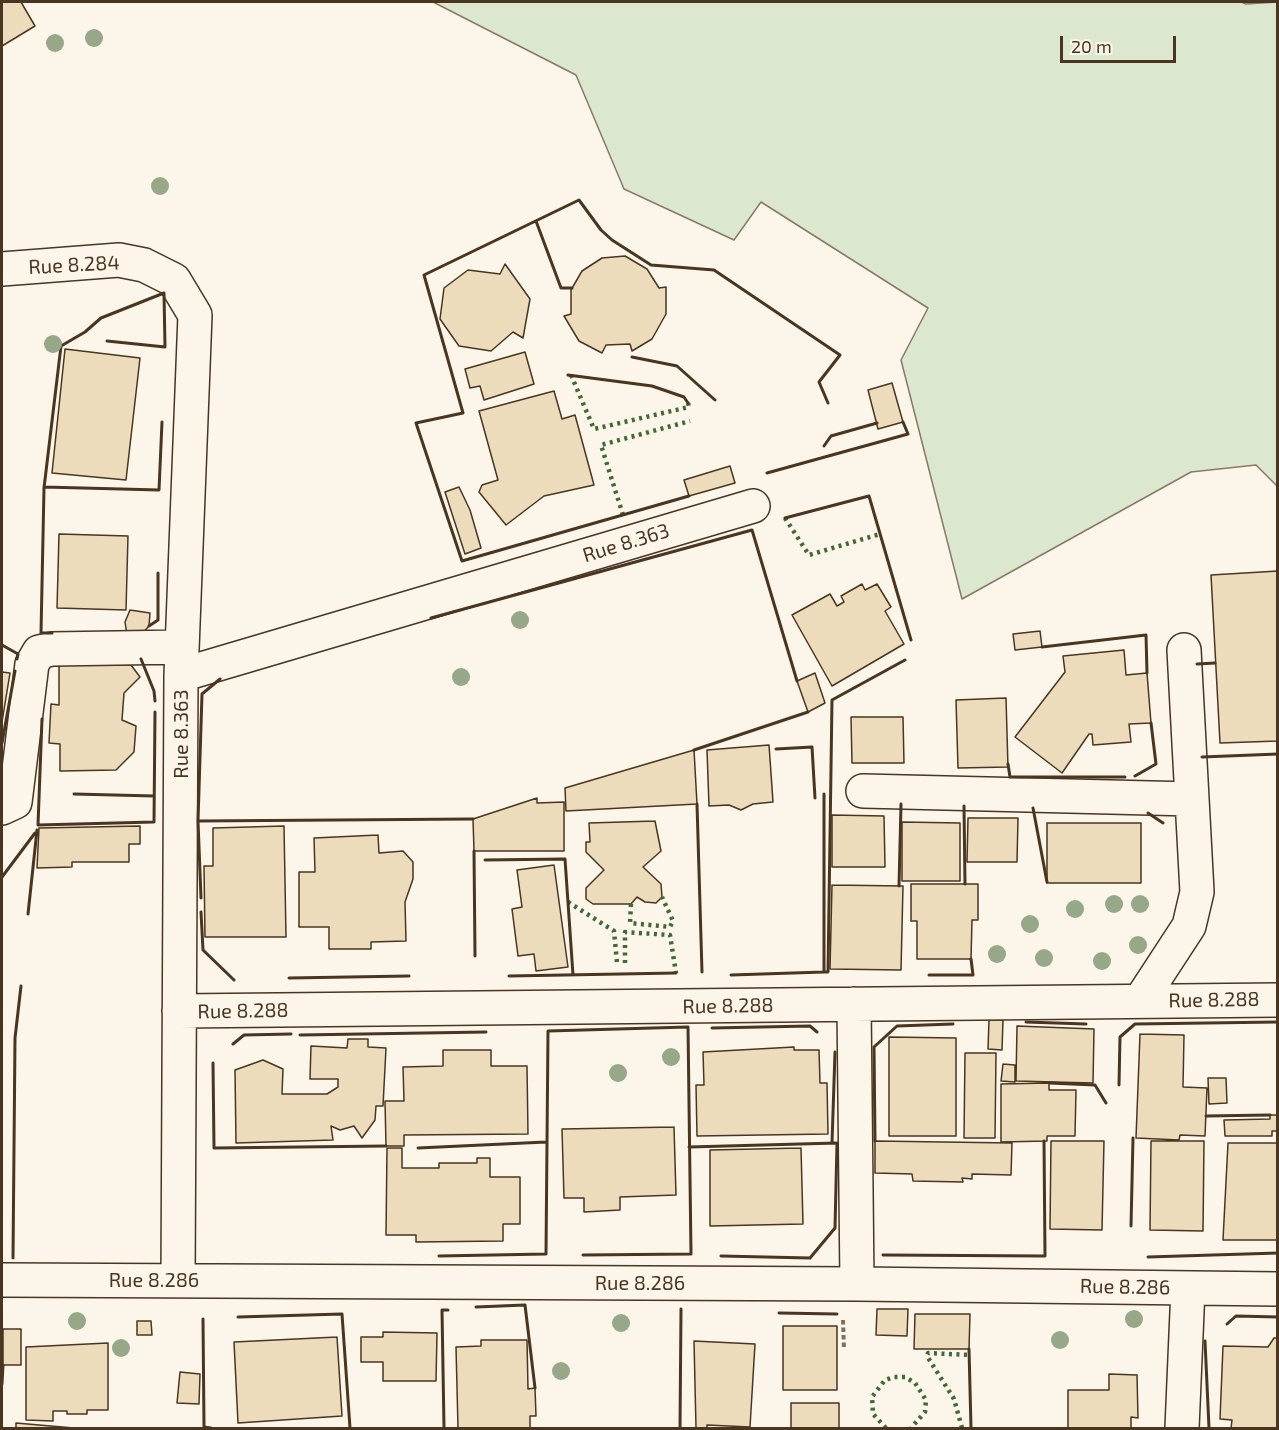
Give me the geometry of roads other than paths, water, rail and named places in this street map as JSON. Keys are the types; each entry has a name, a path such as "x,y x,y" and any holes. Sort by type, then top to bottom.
{"street":[{"name":"Rue 8.284","path":"2,269 119,260 144,265 174,280 195,315 182,661"},
{"name":"Rue 8.363","path":"178,1281 182,661 753,506"},
{"path":"2,808 15,802 32,664 39,652 52,649 182,661"},
{"path":"1140,1001 1189,926 1197,892 1185,650"},
{"path":"863,791 1192,799"},
{"name":"Rue 8.288","path":"179,1011 1278,1000"},
{"path":"854,1004 856,1284"},
{"name":"Rue 8.286","path":"2,1280 856,1284 1278,1290"},
{"path":"1182,1428 1188,1288"}]}
